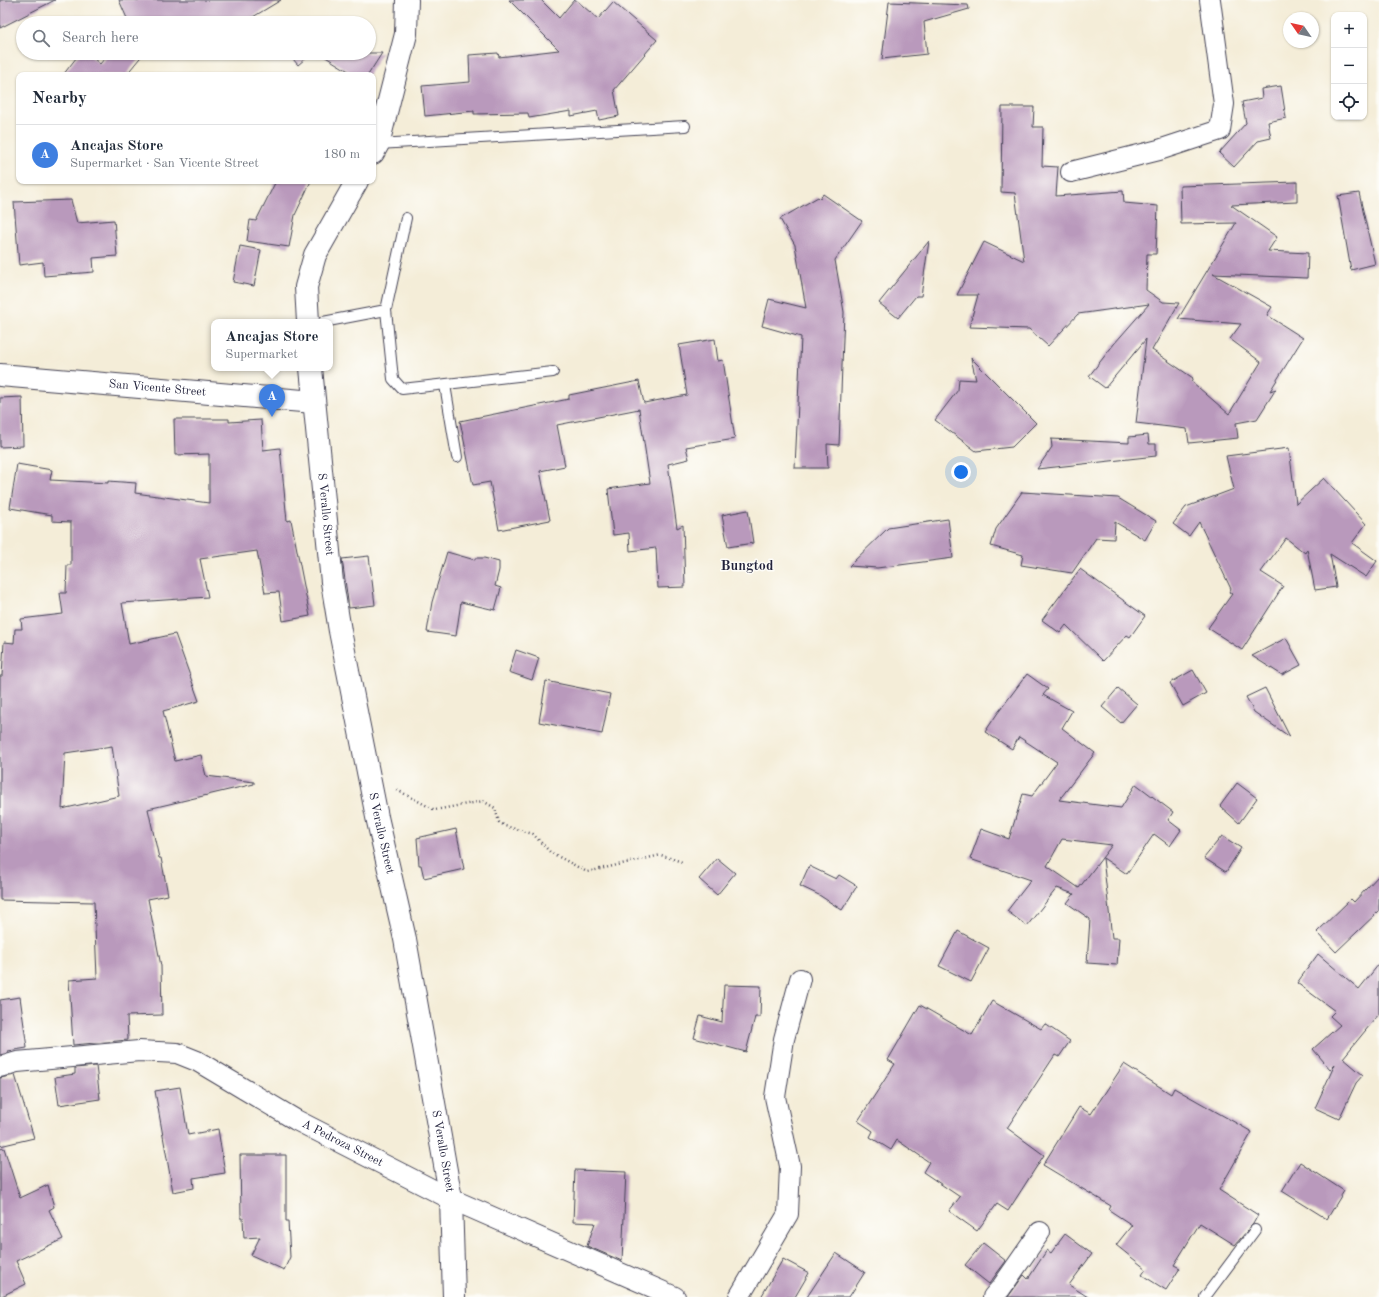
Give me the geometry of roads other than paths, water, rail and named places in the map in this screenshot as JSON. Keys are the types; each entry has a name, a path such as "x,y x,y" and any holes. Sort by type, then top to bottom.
{"street":[{"path":"376,148 406,34 407,0"},
{"path":"1071,172 1159,150 1220,130 1224,104 1210,0"},
{"path":"308,319 306,287 315,255 355,184"},
{"name":"S Verallo Street","path":"312,371 332,582 368,775 405,939 451,1200 454,1297"},
{"name":"San Vicente Street","path":"0,375 314,402"},
{"path":"739,1297 788,1214 790,1166 775,1097 784,1039 800,979"},
{"name":"A Pedroza Street","path":"0,1067 18,1062 139,1051 177,1053 197,1061 296,1120 451,1200 675,1297"},
{"path":"993,1297 1001,1288 1040,1232"}],"lane":[{"path":"376,148 685,126"},
{"path":"406,218 386,310 393,379 402,389 553,372"},
{"path":"333,320 386,310"},
{"path":"445,385 457,457"},
{"path":"1205,1297 1255,1230"}],"place":[{"name":"Ancajas Store","path":"272,417"}],"district":[{"name":"Bungtod","path":"747,566"}]}
